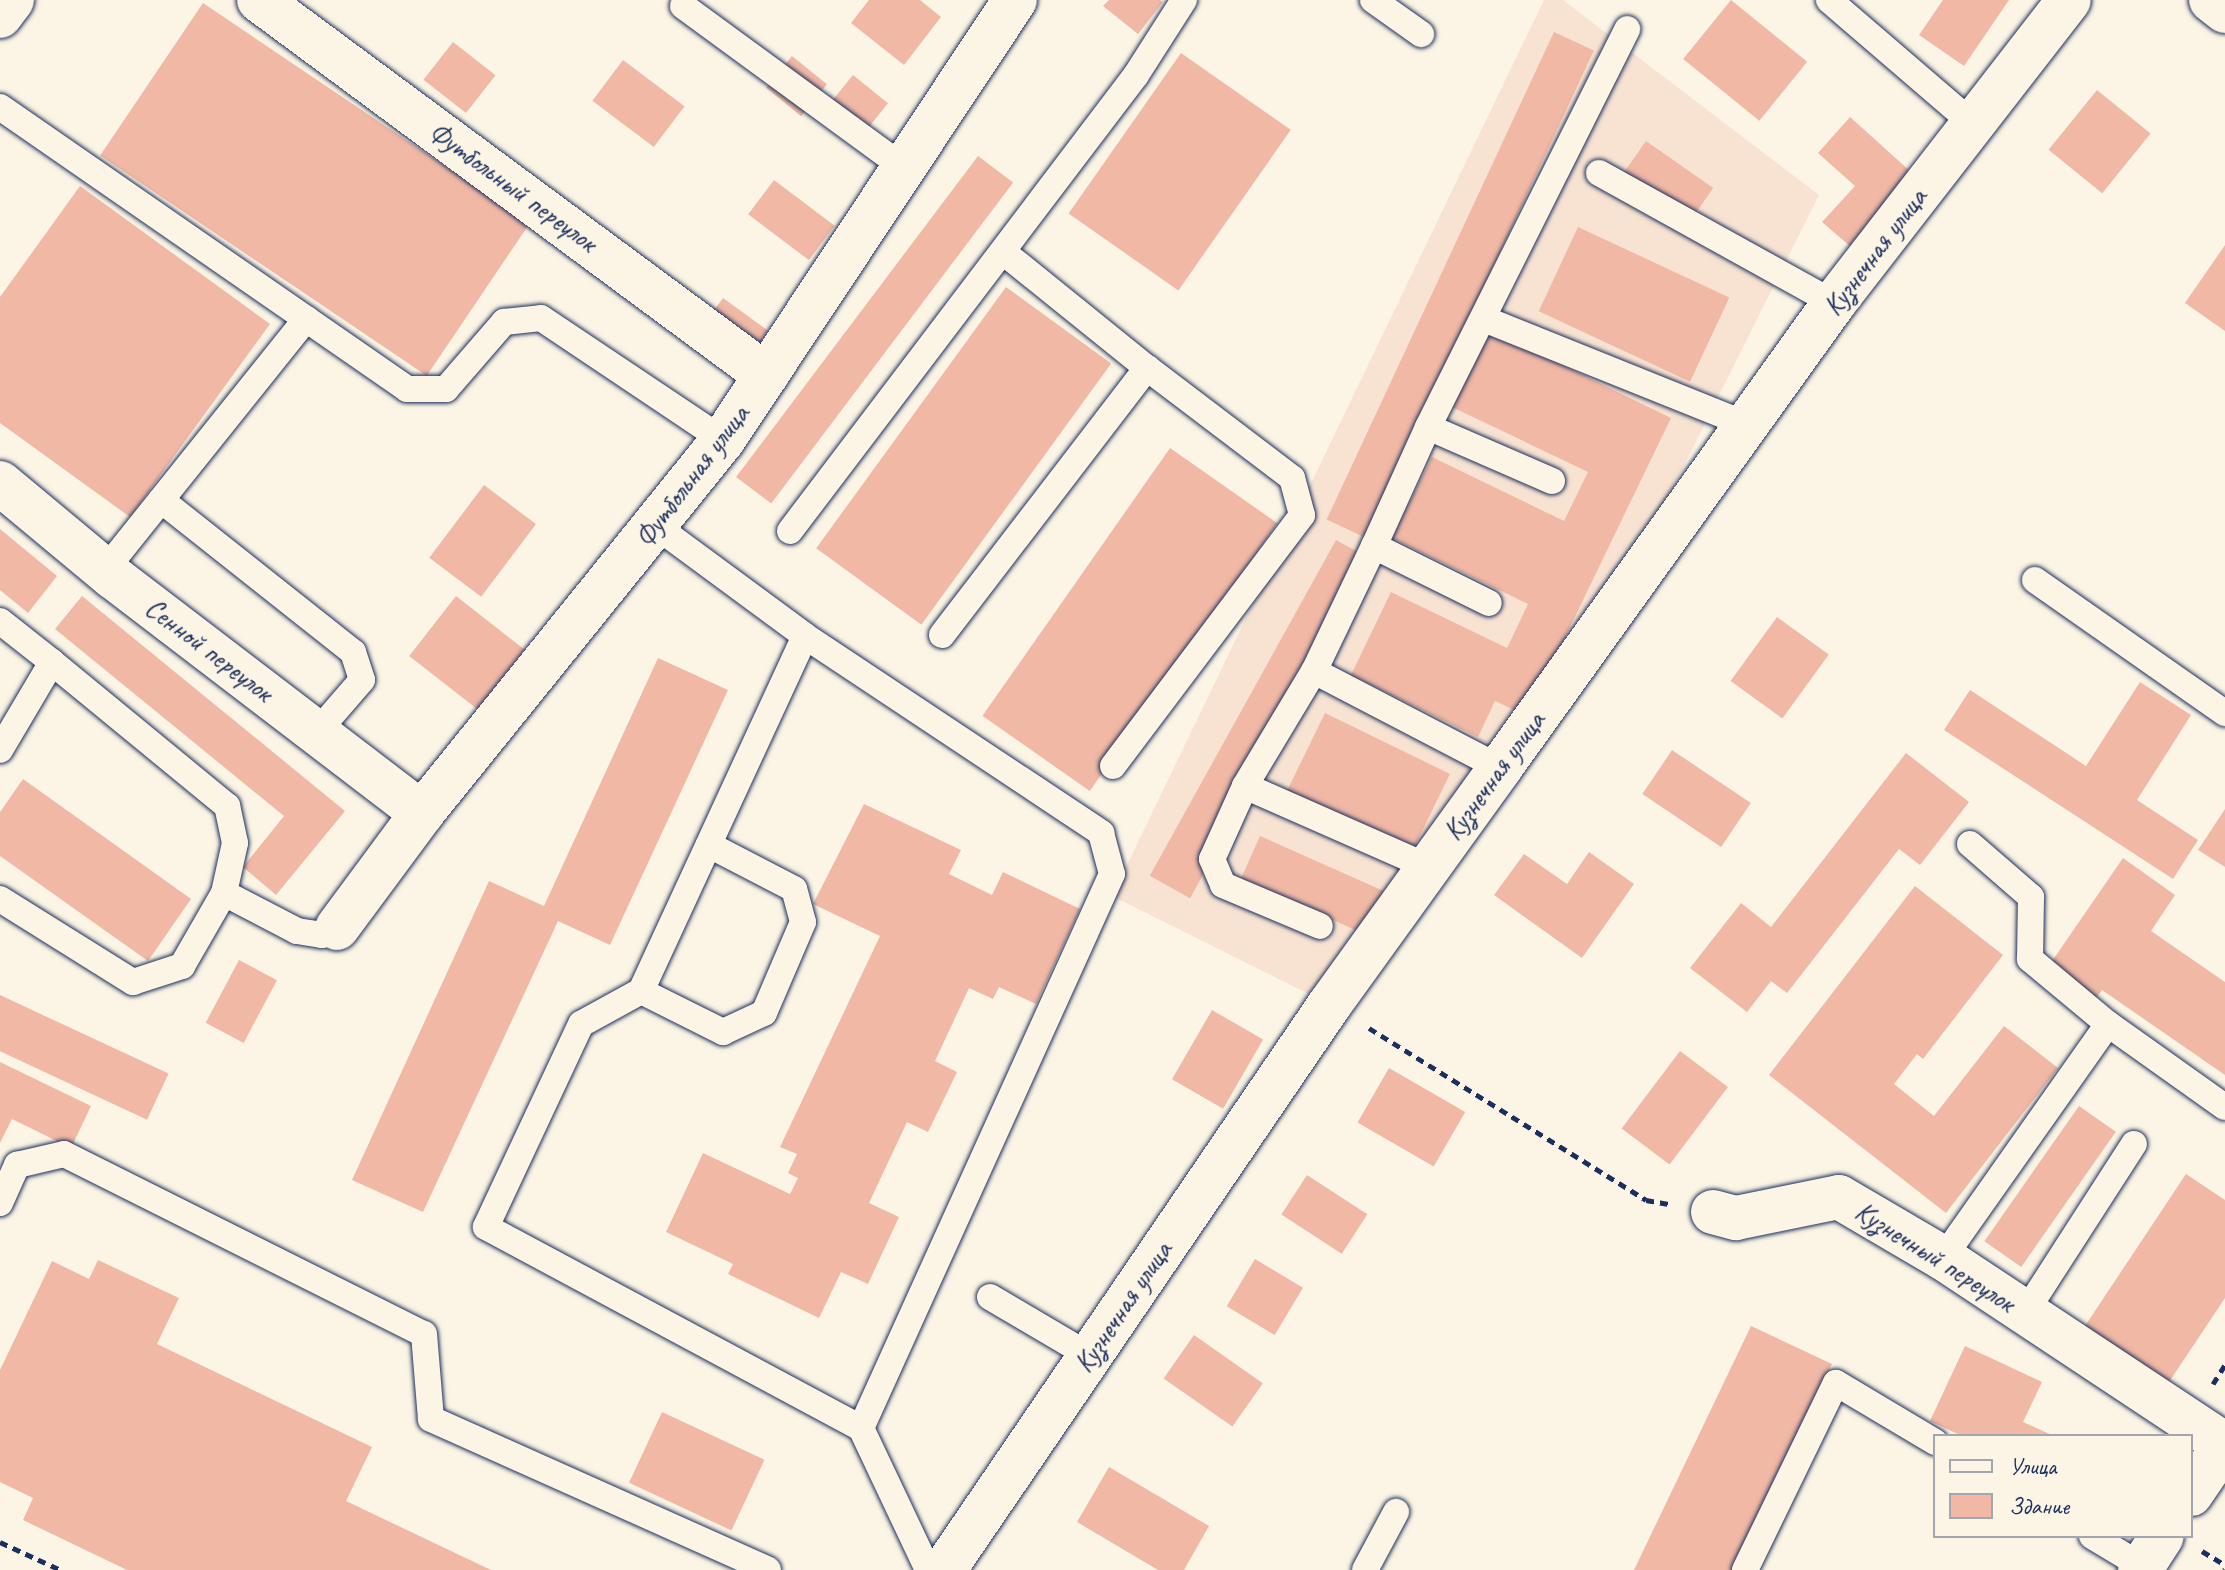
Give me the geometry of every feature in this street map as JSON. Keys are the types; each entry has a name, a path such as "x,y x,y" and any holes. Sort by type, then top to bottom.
{"street":[{"path":"0,16 12,0"},
{"name":"Футбольный переулок","path":"259,0 766,375"},
{"name":"Футбольная улица","path":"337,928 422,813 723,440 1015,0"},
{"name":"Кузнечная улица","path":"944,1570 1330,1004 1834,303 2069,0"},
{"path":"2211,0 2225,11"},
{"name":"Сенной переулок","path":"0,483 105,570 422,813"},
{"name":"Кузнечный переулок","path":"1713,1212 1736,1218 1839,1197 1943,1258 2225,1445"},
{"path":"2193,1491 2225,1445"}],"lane":[{"path":"790,531 1136,75 1184,0"},
{"path":"1373,0 1421,34"},
{"path":"1829,0 1973,124"},
{"path":"683,6 904,168"},
{"path":"1320,926 1223,885 1212,859 1245,786 1314,671 1428,427 1627,29"},
{"path":"0,107 407,389 446,389 504,322 541,318 723,440"},
{"path":"1599,173 1834,303"},
{"path":"1003,252 1147,368 1292,478 1302,515 1113,766"},
{"path":"105,570 306,319"},
{"path":"1484,319 1748,425"},
{"path":"942,635 1147,368"},
{"path":"1428,427 1552,481"},
{"path":"161,500 353,652 362,680 317,732"},
{"path":"656,526 805,636 1101,833 1112,874 861,1428"},
{"path":"1374,546 1489,603"},
{"path":"2035,580 2225,713"},
{"path":"0,621 227,806 235,843 224,893 182,966 133,982 0,899"},
{"path":"805,636 641,991 581,1024 486,1227 861,1428 928,1570"},
{"path":"0,750 52,662"},
{"path":"1314,671 1500,768"},
{"path":"1245,786 1429,867"},
{"path":"1970,844 2031,897 2030,959 2108,1024 2225,1107"},
{"path":"641,991 723,1032 764,1013 803,922 794,889 709,845"},
{"path":"224,893 297,931 322,935 337,928"},
{"path":"1943,1258 2108,1024"},
{"path":"2025,1313 2134,1144"},
{"path":"0,1203 17,1165 64,1154 424,1334 431,1419 768,1570"},
{"path":"990,1297 1090,1356"},
{"path":"1745,1570 1836,1383 1933,1441"},
{"path":"1365,1570 1396,1512"},
{"path":"2097,1538 2148,1557"}],"path":[{"path":"1330,1004 1646,1200 1713,1212"},
{"path":"0,1542 61,1570"}],"shaded area":[{"path":"1544,0 1563,0 1819,195 1554,726 1341,1010 1112,896"}],"building":[{"path":"869,0 920,0 941,17 904,65 851,23"},
{"path":"1109,0 1163,2 1138,34 1103,6"},
{"path":"1731,0 1807,62 1759,121 1683,59"},
{"path":"1943,0 2009,0 1964,66 1919,35"},
{"path":"203,3 530,223 427,376 100,156"},
{"path":"1554,32 1594,51 1367,538 1327,520"},
{"path":"453,42 496,75 466,113 423,80"},
{"path":"1181,53 1291,130 1178,290 1069,214"},
{"path":"792,56 827,84 801,116 766,88"},
{"path":"623,60 684,106 654,147 592,101"},
{"path":"853,75 888,103 862,135 827,107"},
{"path":"2097,90 2151,133 2102,193 2049,150"},
{"path":"1850,117 1921,181 1858,253 1822,222 1855,186 1818,153"},
{"path":"1646,141 1713,188 1689,223 1621,176"},
{"path":"978,156 1013,182 771,504 736,477"},
{"path":"774,180 835,226 809,260 748,214"},
{"path":"80,186 270,324 130,517 0,423 0,297"},
{"path":"1578,227 1729,298 1690,382 1539,311"},
{"path":"2225,245 2225,331 2185,303"},
{"path":"1006,287 1111,363 921,625 816,548"},
{"path":"723,298 768,331 737,375 691,342"},
{"path":"1490,330 1671,418 1527,716 1495,701 1478,737 1351,675 1391,592 1507,648 1528,604 1392,538 1432,457 1564,521 1588,472 1452,407"},
{"path":"1170,448 1277,523 1090,791 982,716"},
{"path":"484,485 536,524 481,597 429,558"},
{"path":"0,529 57,576 28,613 0,590"},
{"path":"1336,540 1376,562 1190,898 1150,876"},
{"path":"82,596 345,811 276,895 243,867 284,816 55,629"},
{"path":"456,596 525,650 478,709 409,656"},
{"path":"1777,617 1829,655 1782,719 1731,681"},
{"path":"658,658 728,690 610,945 558,921 423,1212 352,1180 489,881 544,906"},
{"path":"2140,682 2191,715 2137,800 2198,840 2173,879 1944,730 1970,690 2086,766"},
{"path":"1325,713 1450,774 1411,853 1286,792"},
{"path":"1672,750 1751,803 1721,847 1642,794"},
{"path":"1906,753 1969,802 1920,865 1899,849 1787,993 1771,981 1747,1012 1690,968 1741,903 1771,927"},
{"path":"23,779 191,899 148,961 0,856 0,812"},
{"path":"864,804 961,850 949,874 992,895 1003,872 1080,909 1036,1004 999,987 993,999 969,988 935,1061 957,1072 928,1132 907,1122 869,1203 899,1217 868,1284 841,1272 819,1318 728,1274 733,1264 666,1232 703,1153 790,1194 798,1178 788,1173 797,1154 780,1147 880,936 813,904"},
{"path":"2225,809 2225,867 2198,850"},
{"path":"1260,836 1384,891 1365,934 1241,879"},
{"path":"1589,852 1634,884 1582,958 1494,895 1524,854 1567,884"},
{"path":"2123,858 2175,895 2151,931 2225,982 2225,1075 2102,990 2095,1000 2048,967"},
{"path":"1915,886 2003,955 1923,1059 1917,1054 1894,1084 1934,1116 2004,1026 2058,1068 1946,1213 1769,1075"},
{"path":"239,960 277,980 244,1043 206,1023"},
{"path":"0,995 169,1074 147,1120 0,1051"},
{"path":"1212,1010 1263,1040 1223,1109 1172,1079"},
{"path":"1680,1051 1728,1087 1670,1165 1622,1128"},
{"path":"0,1062 91,1106 71,1148 12,1119 0,1143"},
{"path":"1389,1068 1465,1112 1434,1167 1358,1123"},
{"path":"2079,1106 2116,1132 2021,1267 1984,1241"},
{"path":"2186,1174 2225,1200 2225,1298 2167,1385 2083,1329"},
{"path":"1307,1175 1367,1214 1342,1254 1281,1214"},
{"path":"1255,1259 1303,1288 1275,1335 1227,1306"},
{"path":"98,1260 179,1298 157,1344 372,1447 346,1501 491,1570 127,1570 23,1520 33,1498 0,1482 0,1370 52,1261 89,1279"},
{"path":"1751,1326 1832,1364 1733,1570 1634,1570"},
{"path":"1194,1335 1263,1383 1232,1427 1164,1378"},
{"path":"1965,1346 2042,1382 2023,1422 2050,1434 1958,1434 1930,1421"},
{"path":"662,1412 764,1460 731,1530 629,1483"},
{"path":"1109,1467 1209,1526 1184,1570 1158,1570 1077,1522"}]}
